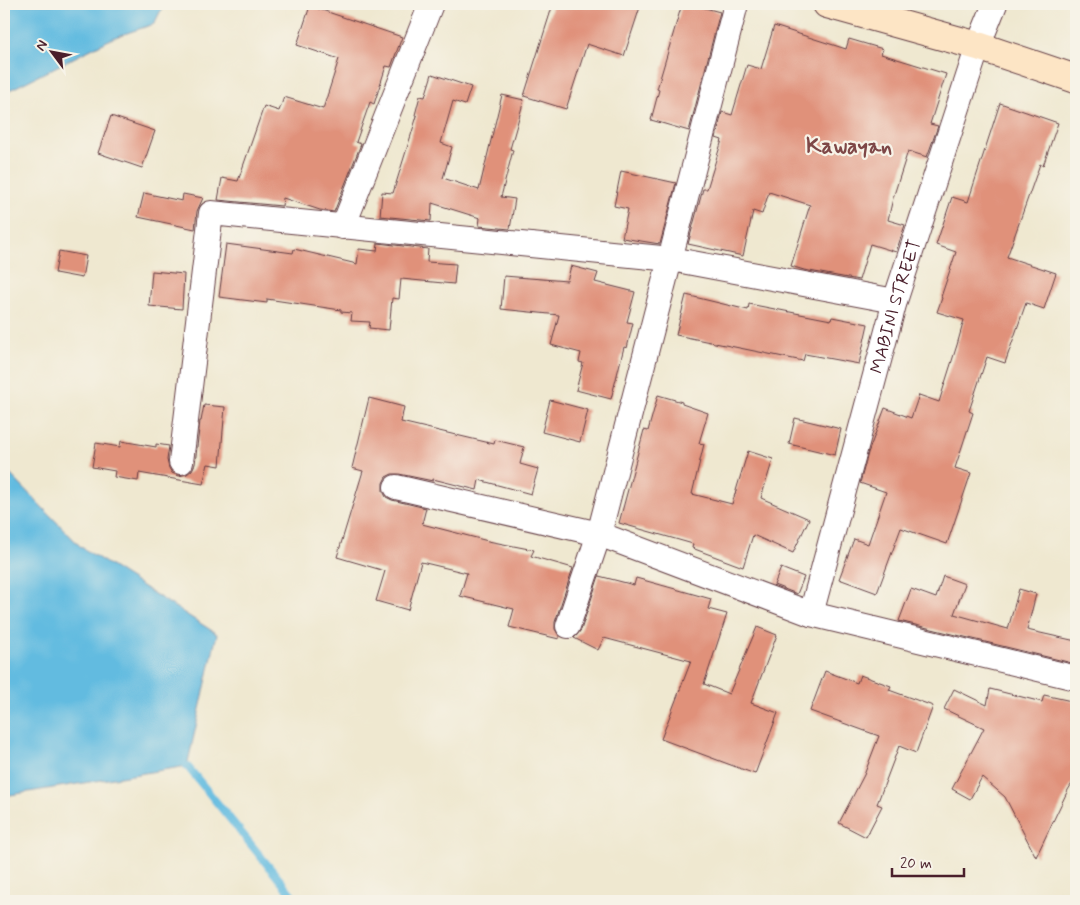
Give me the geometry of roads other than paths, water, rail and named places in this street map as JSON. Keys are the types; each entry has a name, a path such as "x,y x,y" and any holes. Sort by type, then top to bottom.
{"street":[{"path":"343,227 431,4"},
{"path":"568,626 599,534 736,4"},
{"path":"827,4 978,46 1076,79"},
{"name":"MABINI STREET","path":"811,614 895,300 978,46 995,4"},
{"path":"181,462 211,213 670,258 895,300"},
{"path":"396,487 599,534 811,614 1076,678"}],"water":[{"path":"4,4 164,4 154,24 115,37 4,93"},
{"path":"4,468 81,547 217,634 187,766 4,796"}],"waterway":[{"path":"187,766 297,901"}],"district":[{"name":"Kawayan","path":"849,145"}]}
